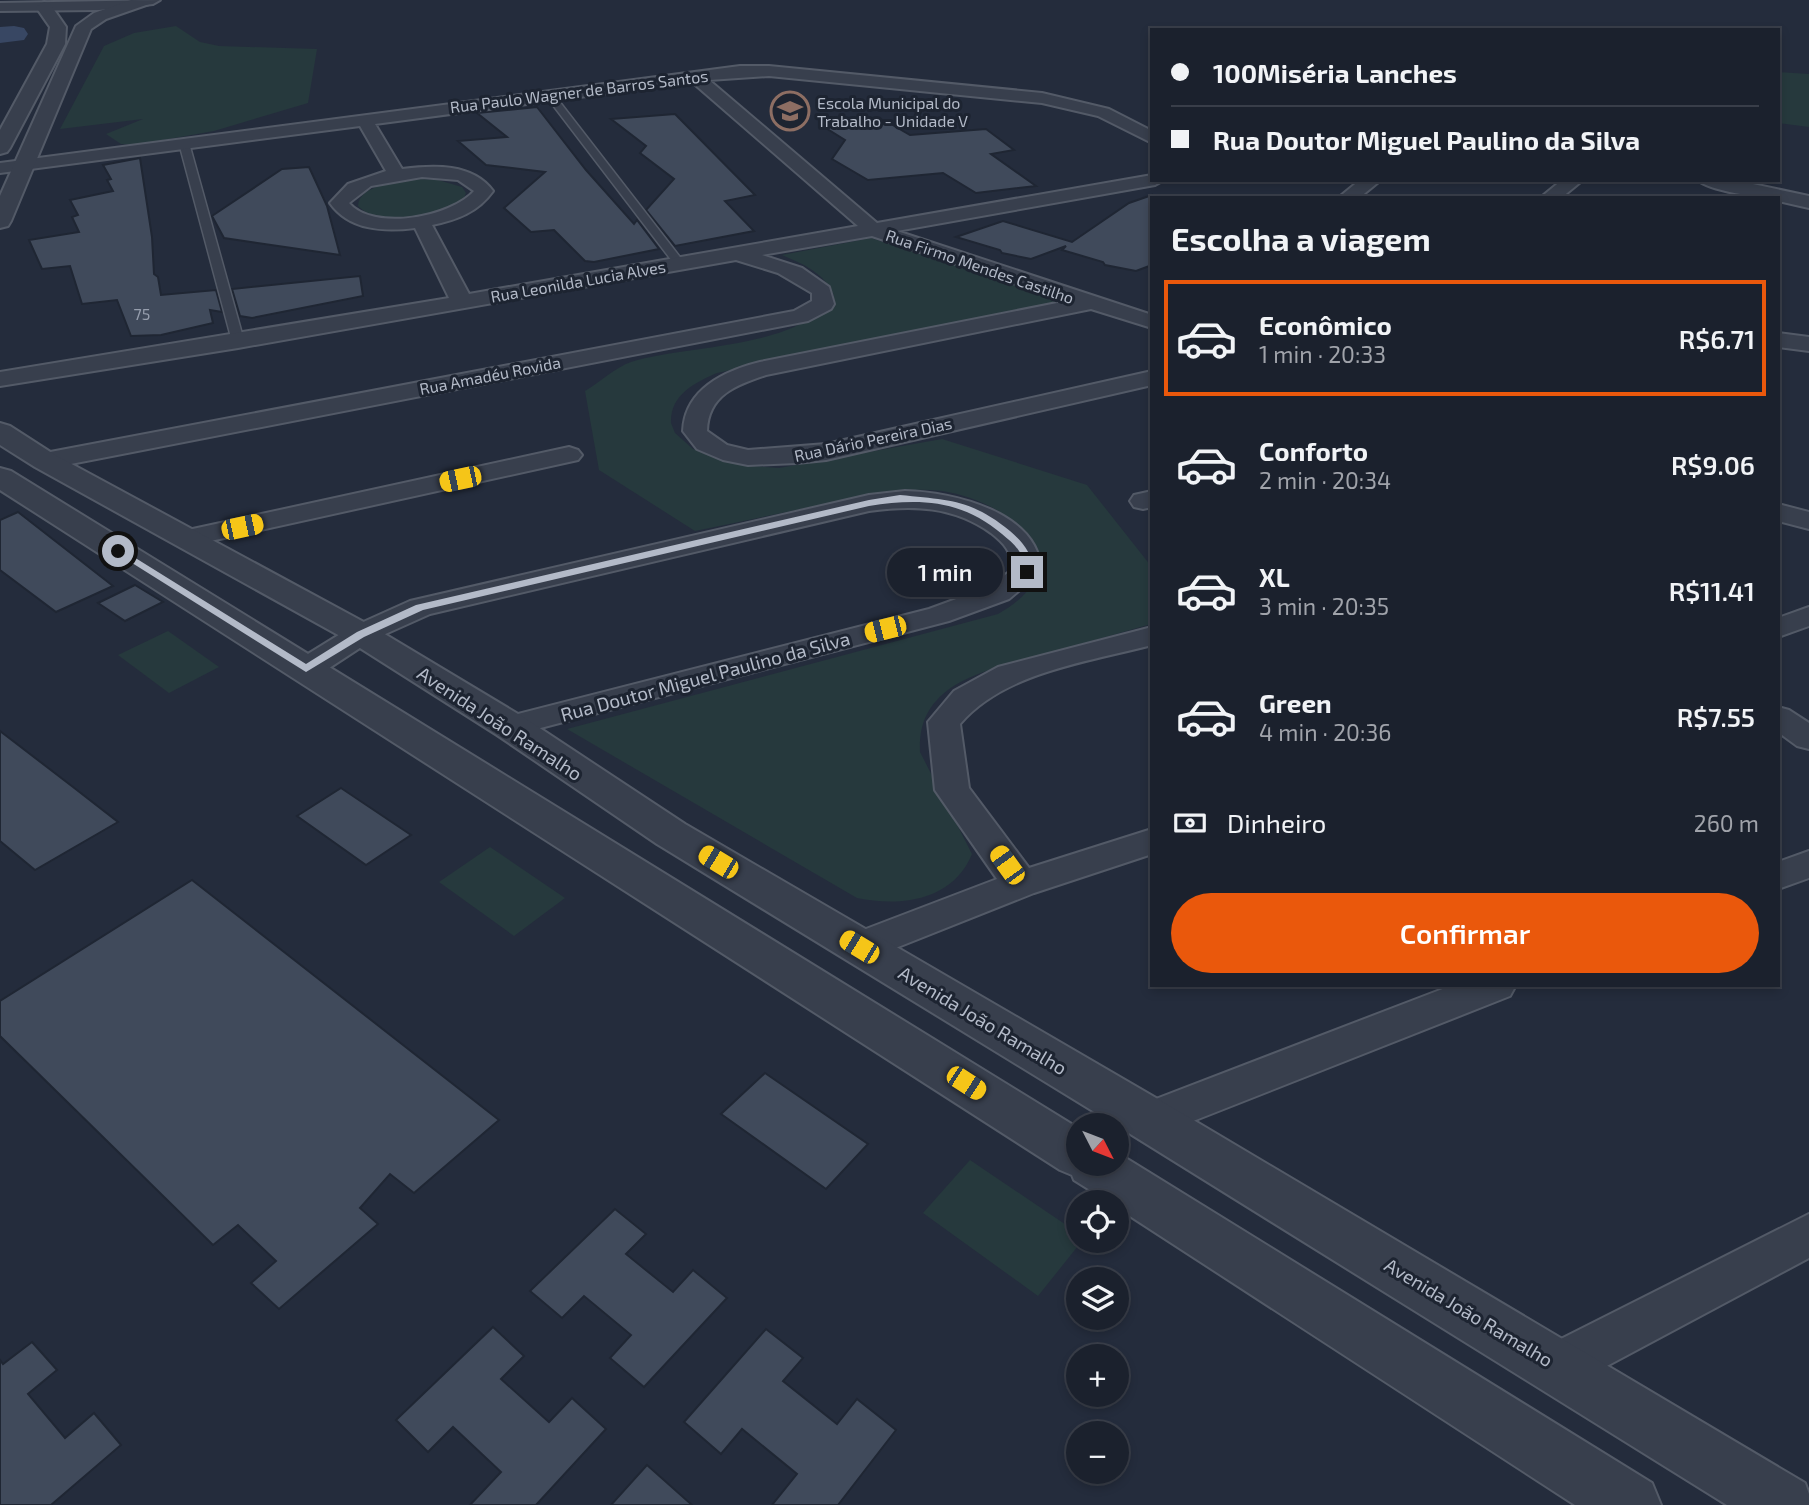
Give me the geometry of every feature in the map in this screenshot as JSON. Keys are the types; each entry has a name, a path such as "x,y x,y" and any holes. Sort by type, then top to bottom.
{"street":[{"path":"0,8 148,1"},
{"path":"0,221 85,26 100,16 148,1"},
{"path":"0,148 56,44 58,27 44,7"},
{"name":"Rua Paulo Wagner de Barros Santos","path":"0,168 549,94 695,76 769,71 1042,98 1119,118 1150,137"},
{"name":"Rua Firmo Mendes Castilho","path":"695,76 874,230 1150,321"},
{"path":"364,119 397,174"},
{"path":"397,174 456,174 479,183 484,191 480,200 467,209 421,222 372,223 342,212 339,204 344,195 356,187 397,174"},
{"name":"Rua Leonilda Lucia Alves","path":"0,379 238,341 1150,181"},
{"path":"1350,196 1369,182"},
{"path":"1552,196 1571,182"},
{"path":"1712,182 1735,192 1765,196"},
{"path":"1780,198 1809,202"},
{"path":"421,222 462,302"},
{"name":"Rua Amadéu Rovida","path":"45,461 800,316 823,303 822,291 808,278 788,268 733,254"},
{"name":"Rua Dário Pereira Dias","path":"1088,303 760,369 727,381 706,399 697,409 695,431 706,444 733,455 774,458 826,452 1150,378"},
{"path":"1780,340 1809,344"},
{"name":"Avenida João Ramalho","path":"0,432 45,461 361,634 510,726 671,834 1558,1366 1783,1505"},
{"path":"188,538 569,455"},
{"path":"0,477 1066,1147"},
{"name":"Rua Doutor Miguel Paulino da Silva","path":"306,669 361,634 420,607 900,498 937,500 969,507 988,517 1013,537 1028,560 1027,572 999,593 939,615 510,726"},
{"path":"1780,513 1809,522"},
{"path":"1780,627 1809,617"},
{"path":"1021,884 953,790 944,722 965,698 1009,674 1150,637"},
{"path":"1780,718 1809,738"},
{"path":"859,947 1021,884 1150,842"},
{"path":"1780,875 1809,864"},
{"path":"1150,1120 1491,987"},
{"path":"1111,1176 1630,1505"},
{"path":"1558,1366 1809,1235"}],"lane":[{"path":"549,94 678,263"},
{"path":"184,143 238,341"}],"green space":[{"path":"176,26 200,42 219,46 317,49 308,103 214,131 135,145 121,144 106,134 143,119 60,129 104,46 134,33"},
{"path":"1780,72 1809,74 1809,127 1780,123"},
{"path":"438,180 462,187 466,193 463,200 453,206 410,218 380,217 358,206 360,198 374,188 394,182"},
{"path":"871,238 1064,301 717,373 685,391 672,413 671,423 675,433 693,449 740,465 779,468 942,439 1087,485 1150,565 1150,624 978,674 954,686 932,706 922,727 920,752 972,854 952,882 924,897 890,902 857,898 567,729 998,614 1024,595 1036,575 1037,556 1029,538 1013,521 992,507 968,497 942,491 898,491 695,531 599,470 585,391 631,362 769,336 795,327 817,314 834,296 819,275 782,255"},
{"path":"168,631 219,667 169,693 118,655"},
{"path":"490,847 565,898 514,936 439,882"},
{"path":"970,1160 1066,1225 1066,1253 1072,1253 1038,1296 923,1213"}],"building":[{"path":"537,107 586,170 634,224 637,220 659,249 594,262 585,261 554,230 531,232 504,208 545,172 486,165 458,141 507,137 477,113"},
{"path":"675,114 755,195 725,201 754,231 675,246 646,210 674,179 640,153 646,146 611,119"},
{"path":"884,120 910,135 986,129 1014,150 991,154 1036,186 976,193 943,173 868,180 832,159 845,140 821,125"},
{"path":"140,158 152,237 154,274 158,277 161,295 216,290 222,312 210,310 213,323 161,335 131,336 117,300 82,304 70,266 42,269 29,240 79,232 72,217 78,215 70,200 113,191 107,180 111,179 103,165"},
{"path":"309,167 327,206 340,255 224,238 212,216 282,169"},
{"path":"1152,195 1150,266 1136,271 1105,265 1103,262 1062,250 1066,246 1031,259 1002,253 1000,250 956,237 1003,221 1072,242 1129,203"},
{"path":"360,276 363,296 252,318 240,316 232,289"},
{"path":"18,512 113,586 56,612 0,570 0,520"},
{"path":"135,585 163,602 125,621 98,603"},
{"path":"0,731 118,822 35,870 0,841"},
{"path":"341,788 411,835 366,865 297,816"},
{"path":"192,880 499,1120 414,1193 390,1174 360,1208 378,1224 279,1309 251,1283 276,1261 238,1225 213,1245 0,1036 0,1001"},
{"path":"765,1073 868,1144 826,1189 721,1114"},
{"path":"615,1209 646,1234 626,1254 673,1292 693,1270 727,1298 644,1387 610,1358 631,1335 584,1296 562,1318 530,1291"},
{"path":"493,1327 524,1356 501,1379 549,1422 572,1398 606,1429 536,1505 470,1505 501,1472 453,1427 428,1452 396,1420"},
{"path":"766,1329 803,1358 783,1381 837,1424 857,1399 896,1430 838,1505 772,1505 797,1474 742,1429 721,1454 684,1422"},
{"path":"32,1342 57,1370 28,1394 65,1438 94,1413 121,1445 51,1505 0,1505 0,1360 3,1364"},
{"path":"647,1465 692,1505 611,1505"}],"waterway":[{"path":"0,35 14,34"}],"place":[{"name":"Escola Municipal do Trabalho - Unidade V","path":"790,111"}],"route":[{"path":"118,551 306,669 361,634 420,607 900,498 937,500 969,507 988,517 1019,543 1028,560 1027,572"}]}
